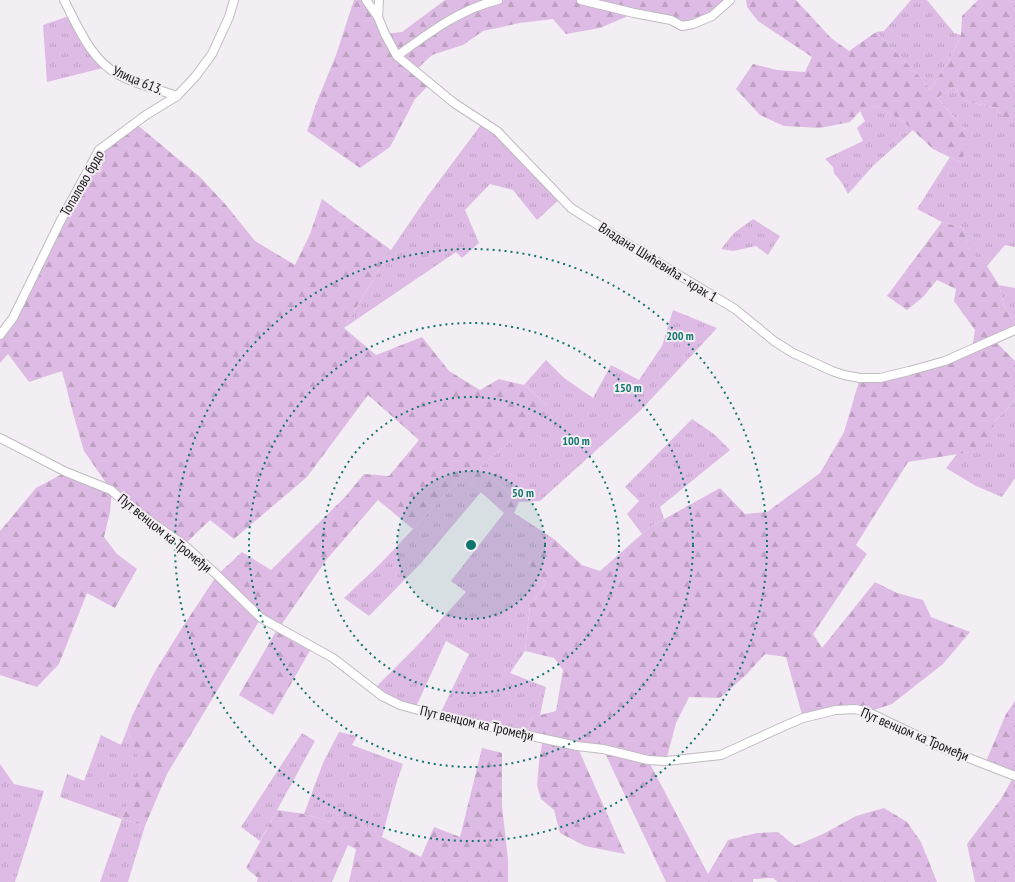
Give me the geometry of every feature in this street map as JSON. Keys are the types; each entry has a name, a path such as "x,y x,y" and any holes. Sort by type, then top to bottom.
{"street":[{"name":"Улица 613.","path":"64,0 81,34 92,51 107,67 120,75 177,96"},
{"name":"Топалово брдо","path":"0,335 13,318 60,222 99,150 146,115 177,96 195,77 212,54 229,17 234,0"},
{"name":"Владана Шићевића - крак 1","path":"366,0 378,17 397,56 454,103 497,131 571,208 735,309 774,341 793,353 832,371 860,378 880,378 945,361 1015,330"},
{"path":"378,17 379,0"},
{"path":"397,56 450,19 498,0"},
{"path":"581,0 671,20 682,26 693,24 712,16 730,0"},
{"name":"Пут венцом ка Тромеђи","path":"0,438 66,472 112,490 130,507 184,545 261,618 333,658 382,696 400,705 444,717 577,746 603,749 648,760 666,761 721,755 782,726 804,718 836,710 855,709 868,712 943,748 1015,776"}],"green space":[{"path":"354,0 366,0 385,34 402,32 445,0 729,0 712,16 682,26 635,13 600,28 566,34 553,19 520,23 483,31 463,45 432,55 415,71 430,84 415,99 390,147 360,168 307,131 316,104 336,55"},
{"path":"746,0 796,0 831,38 849,51 876,32 922,79 930,90 951,57 961,35 962,16 978,0 1015,0 1015,109 1007,122 996,108 965,101 954,87 937,98 966,130 970,142 960,162 933,149 904,122 877,106 860,111 850,122 820,128 784,126 760,115 736,89 753,64 777,70 805,72 812,57 758,21 747,7"},
{"path":"911,0 927,0 954,33 961,35 951,57 930,90 922,79 876,32 884,31"},
{"path":"72,15 107,67 47,82 43,25"},
{"path":"954,87 965,101 996,108 1007,121 1015,109 1015,247 1005,245 987,266 969,251 963,228 942,222 917,209 950,157 960,162 966,130 937,98"},
{"path":"877,106 904,122 913,130 873,166 848,194 834,173 833,167 825,159 863,141 857,128 865,121 860,111"},
{"path":"483,122 562,197 537,220 513,190 490,184 465,210 479,243 462,258 456,252 344,328 391,250 427,197"},
{"path":"135,123 200,177 226,205 255,241 295,265 310,234 322,199 391,250 344,328 376,355 422,337 449,371 480,390 499,379 524,385 547,405 537,433 527,450 512,440 480,467 519,502 514,513 504,513 463,476 413,529 378,500 327,559 279,628 312,647 273,715 239,695 278,628 261,618 167,774 145,826 122,819 142,767 127,730 132,716 154,673 217,575 242,552 271,570 346,496 364,474 389,476 419,440 368,395 307,477 234,539 210,520 184,545 112,491 110,512 104,537 117,554 137,569 115,608 87,593 59,664 37,687 0,675 0,531 36,488 66,472 111,490 84,451 62,371 29,382 8,354 0,363 0,335 99,150"},
{"path":"753,219 780,236 768,255 756,246 733,251 721,249 734,233"},
{"path":"942,222 963,228 969,250 987,266 999,285 1004,306 1015,323 1015,330 994,340 1015,361 1015,401 994,422 991,441 977,451 908,462 856,545 867,554 813,634 822,648 875,582 897,593 923,600 931,617 970,632 943,664 892,704 868,712 855,709 803,718 786,657 765,654 747,674 720,698 689,697 676,723 666,761 648,760 708,874 728,840 757,833 778,832 795,846 825,833 856,816 884,808 907,822 921,842 937,882 778,882 773,878 753,879 753,882 666,882 603,749 577,746 625,854 585,846 560,833 554,810 541,799 537,785 543,738 527,735 532,717 556,711 563,670 554,658 525,651 530,606 546,583 528,563 554,539 582,565 600,571 650,527 720,488 745,514 767,512 820,473 844,432 860,378 880,378 972,350 975,330 954,301 956,289 937,280 923,297 907,310 887,296"},
{"path":"999,285 1015,288 1015,323 1004,306"},
{"path":"673,310 717,328 641,410 540,501 519,502 480,467 512,440 547,405 524,385 546,360 564,378 593,398 611,365 639,380 662,346"},
{"path":"1015,401 1015,478 1002,497 976,486 946,468 957,454 977,451 994,422"},
{"path":"692,419 714,434 730,450 660,507 664,519 650,527 642,534 627,514 639,501 625,487"},
{"path":"463,476 481,492 421,563 369,616 344,598 380,564"},
{"path":"504,513 514,513 554,539 528,563 546,583 530,606 525,651 510,673 546,687 540,715 532,717 527,735 439,716 469,654 446,641 415,709 374,689 415,648 466,592 451,581"},
{"path":"1015,701 1015,882 975,882 967,844 1001,799 1014,776 985,764 1006,714"},
{"path":"127,730 143,767 122,819 60,797 67,774 84,781 101,735 121,745"},
{"path":"339,732 357,736 352,745 403,764 382,837 337,807 330,822 304,814 323,763"},
{"path":"302,733 315,741 260,841 241,827"},
{"path":"482,748 502,753 502,806 508,859 508,882 349,882 356,849 348,845 332,882 257,882 258,878 246,868 277,810 304,814 330,822 337,806 382,837 421,857 434,827 460,837"},
{"path":"0,764 14,784 44,791 15,882 0,882"},
{"path":"122,819 145,826 128,882 100,882"}]}
